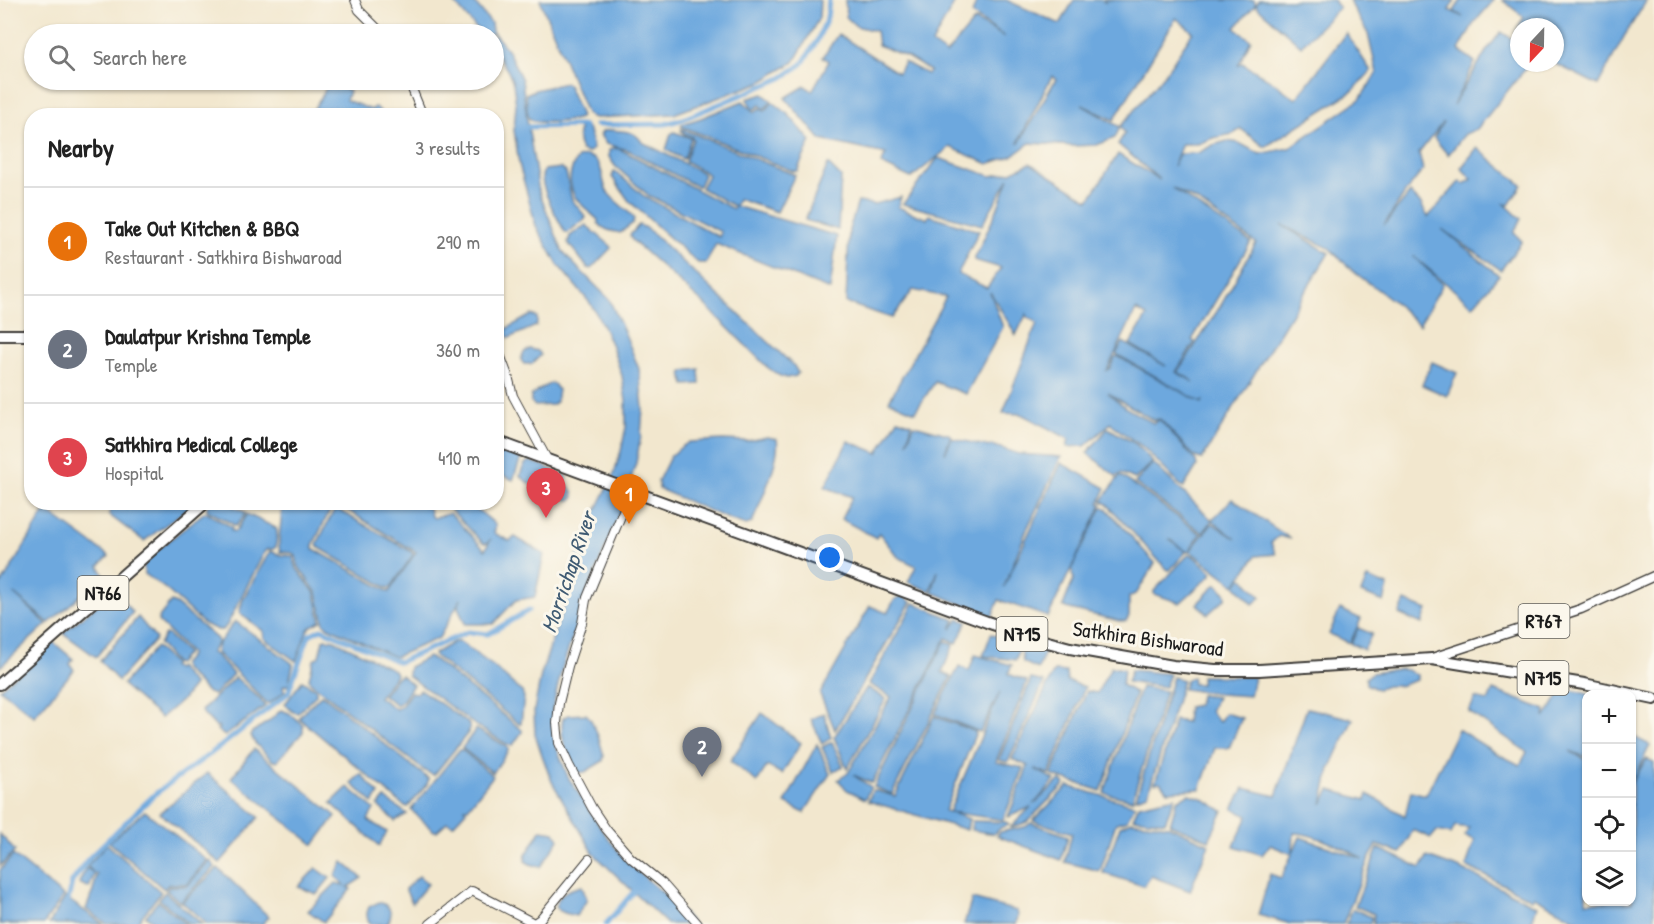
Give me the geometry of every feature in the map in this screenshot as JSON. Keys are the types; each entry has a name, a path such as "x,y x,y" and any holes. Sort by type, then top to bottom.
{"highway":[{"path":"0,335 24,335"},
{"path":"504,444 547,459"},
{"name":"N715","path":"547,459 636,492"},
{"name":"Satkhira Bishwaroad","path":"636,492 980,620 1070,648 1173,666 1215,670 1259,670 1432,659"},
{"name":"N766","path":"0,684 197,510"},
{"name":"N715","path":"1432,659 1584,684 1654,699"}],"main road":[{"name":"R767","path":"1432,659 1581,609 1654,576"}],"street":[{"path":"355,0 359,10 373,24"},
{"path":"412,90 420,108"},
{"path":"504,365 513,396 547,459"},
{"path":"636,492 628,499 586,600 559,704 557,723 560,743 587,798 606,829 631,858 663,884 698,924"},
{"path":"430,924 472,891 534,923 540,919 589,859"}],"water":[{"path":"452,0 472,0 491,24 472,24"},
{"path":"540,0 820,0 819,18 794,62 761,82 674,114 595,118 586,113"},
{"path":"845,0 956,0 932,44 946,54 975,20 1005,37 972,14 977,0 1006,0 1060,24 1074,0 1105,2 1104,0 1254,0 1256,5 1259,0 1334,0 1339,8 1301,46 1255,5 1235,28 1251,40 1238,66 1242,63 1296,99 1346,33 1371,71 1353,91 1265,147 1241,129 1233,134 1198,144 1182,144 1173,166 1179,154 1198,153 1227,141 1239,143 1260,154 1289,148 1360,99 1377,73 1368,34 1349,0 1455,0 1449,10 1463,17 1454,11 1461,0 1494,0 1474,23 1459,50 1475,62 1453,105 1487,50 1501,32 1510,38 1510,72 1523,72 1477,129 1465,134 1448,155 1434,138 1443,122 1419,153 1423,170 1384,225 1410,193 1421,204 1428,217 1460,181 1464,184 1472,179 1461,168 1477,148 1522,185 1509,205 1505,204 1521,219 1514,233 1522,241 1501,270 1442,229 1499,275 1473,306 1413,256 1443,284 1419,325 1393,301 1354,272 1329,248 1282,225 1329,253 1202,459 1195,457 1160,419 1153,420 1108,393 1126,408 1153,423 1161,421 1196,461 1197,466 1184,487 1143,447 1111,423 1085,446 1067,447 1069,439 1021,414 1003,413 1037,323 1026,316 1027,313 1016,335 990,292 1003,327 966,394 935,382 915,412 889,401 946,297 913,290 892,318 846,303 849,230 858,202 874,204 901,197 898,207 927,219 929,215 979,231 958,274 987,288 1001,268 974,260 1009,178 982,225 903,204 938,158 991,176 1011,172 1030,163 1089,200 1118,154 1160,180 1118,144 1125,133 1120,127 1115,138 1097,145 1030,143 1012,156 988,164 950,147 911,178 881,164 886,154 821,140 785,98 805,86 812,91 829,61 823,57 838,34 898,73 904,62 927,74 930,71 907,57 878,45 876,31 856,26 846,17","holes":["1176,18 1193,32 1164,75 1120,127 1082,105 1114,120","1052,76 1056,79 1018,143","1172,188 1197,201 1256,243 1221,305 1178,372 1194,382 1176,372 1195,342 1192,340 1251,242","1136,310 1147,316 1130,344 1166,366 1123,342 1116,354 1202,403 1117,356 1107,370"]},
{"path":"1502,0 1647,0 1598,85 1564,68 1564,18 1524,17"},
{"path":"504,45 522,80 539,192 562,250 609,299 639,369 643,408 636,463 622,506 586,596 562,669 552,710 556,746 568,777 607,837 627,862 694,924 667,924 594,854 552,782 535,734 534,710 541,675 565,605 570,574 591,521 613,476 621,451 626,427 626,401 622,376 599,318 590,303 558,265 536,226 519,164 514,130 516,105 513,83 504,65"},
{"path":"565,83 568,85 580,118 538,122 529,118 526,94"},
{"path":"325,90 347,90 349,91 346,100 367,108 314,108"},
{"path":"763,94 772,101 764,109 760,105 753,110 747,99"},
{"path":"743,101 754,112 760,108 765,111 773,102 788,114 811,141 797,171 681,126"},
{"path":"581,127 586,127 589,131 593,149 588,153 581,151 579,145 578,136"},
{"path":"682,129 795,175 777,212 741,200 738,200 735,206 837,236 830,290 716,244 706,263 698,263 629,201 612,177 614,172 644,196 719,237 721,232 648,195 615,166 609,157 609,150 620,149 733,209 734,206 701,188 708,175 685,161 693,139 683,133"},
{"path":"603,131 633,133 642,142 701,172 704,175 699,186 628,150 606,144 600,135"},
{"path":"674,132 691,138 683,159 666,150 671,134"},
{"path":"586,156 599,165 605,186 612,198 634,218 633,223 620,233 600,225 574,195 570,181 571,171 578,158"},
{"path":"828,164 841,177 838,230 805,220"},
{"path":"561,168 566,172 572,200 586,217 567,233 551,206 542,182 544,170"},
{"path":"586,225 611,246 591,269 568,243 570,236"},
{"path":"639,225 651,232 794,366 798,373 796,376 787,378 780,376 767,367 704,304 632,240 630,235"},
{"path":"531,315 537,317 536,326 509,338 506,335 506,329"},
{"path":"530,349 538,351 541,355 532,364 524,364 521,360 522,356"},
{"path":"1432,362 1457,373 1447,396 1422,385"},
{"path":"699,369 700,384 685,385 682,377 683,371"},
{"path":"552,383 558,390 556,402 553,405 535,406 531,402 531,396"},
{"path":"898,419 912,424 907,443 914,425 951,435 945,453 952,438 990,447 991,445 1019,454 1061,457 1027,529 1004,587 1061,463 1106,488 1099,503 1102,504 1048,617 999,600 992,617 932,592 938,571 930,591 908,582 916,566 898,557 879,533 876,538 841,519 852,497 825,487 848,441 878,453"},
{"path":"1108,428 1136,444 1152,461 1135,479 1121,473 1116,476 1087,453"},
{"path":"767,437 777,439 776,458 752,523 746,525 731,520 659,489 658,481 670,457 689,442 747,441"},
{"path":"504,451 515,456 519,455 521,458 513,480 504,476"},
{"path":"529,461 567,477 566,484 573,491 574,497 568,500 536,487 520,476 524,465"},
{"path":"1153,463 1212,520 1203,533 1135,483"},
{"path":"1120,475 1201,534 1188,552 1169,539 1186,552 1170,570 1102,501"},
{"path":"1232,499 1291,539 1279,536 1271,543 1276,554 1256,556 1235,585 1190,551 1212,523 1236,539 1212,520"},
{"path":"1102,507 1107,509 1155,563 1137,593 1129,597 1129,616 1126,621 1063,606 1074,578 1071,570"},
{"path":"46,510 109,556 99,566 104,575 49,623 14,594 47,624 0,667 0,581 2,583"},
{"path":"110,510 186,510 144,541 109,515"},
{"path":"207,510 245,512 236,526"},
{"path":"282,510 330,510 313,545 314,549 389,592 416,552 347,510 430,510 434,518 450,513 485,550 491,539 483,543 451,510 477,510 496,525 494,533 510,541 515,537 544,554 535,597 516,600 493,624 465,624 458,607 461,598 439,638 395,657 324,624 317,593 298,566 296,556 292,553 280,552"},
{"path":"339,510 412,552 413,555 391,587 387,588 318,547 317,544 333,512"},
{"path":"205,512 232,527 231,530 235,532 247,514 276,528 277,531 276,547 265,551 223,630 204,624 167,590 145,574 143,562"},
{"path":"270,551 293,556 295,566 315,593 321,621 307,631 296,661 266,640 263,631 239,613 243,599"},
{"path":"1189,554 1211,571 1211,575 1180,603 1154,594 1154,591"},
{"path":"1243,578 1261,597 1253,604 1235,585"},
{"path":"1367,578 1388,586 1384,602 1361,593"},
{"path":"1215,585 1226,594 1226,598 1208,614 1197,604"},
{"path":"113,592 133,612 96,657 63,633"},
{"path":"903,596 911,602 835,730 820,694 870,606 887,613 895,599"},
{"path":"1405,601 1427,610 1422,624 1399,614"},
{"path":"171,602 217,639 218,642 211,653 216,655 233,674 214,695 208,693 184,669 182,665 190,653 158,621"},
{"path":"914,603 955,620 951,629 959,619 967,622 957,643 946,638 872,783 853,775 871,787 865,799 847,790 838,780 848,773 891,697 869,684"},
{"path":"1340,609 1361,619 1350,643 1329,634"},
{"path":"138,617 156,639 118,681 100,661"},
{"path":"235,621 293,665 288,686 284,685 283,688 285,691 270,703 267,703 216,652 218,644"},
{"path":"1358,628 1372,634 1364,650 1351,644"},
{"path":"165,634 187,653 178,664 159,644"},
{"path":"991,634 1020,644 1016,660 983,656"},
{"path":"325,639 334,640 394,670 395,676 379,697 396,709 402,705 411,692 416,693 421,690 468,723 470,727 468,733 434,775 425,771 310,682 314,660 319,656"},
{"path":"945,641 954,644 942,672 951,677 892,794 874,787"},
{"path":"53,642 73,659 70,664 74,670 34,716 0,689"},
{"path":"454,642 460,642 493,666 522,692 524,697 521,724 435,656 435,653"},
{"path":"1024,646 1046,650 1038,669 1023,662 1021,648"},
{"path":"156,647 174,664 172,666 176,669 178,667 194,685 183,699 161,718 123,684"},
{"path":"975,655 1012,665 1008,674 1027,681 996,762 1024,768 1003,820 950,812 969,819 967,830 868,801 873,790 895,796 934,716 976,732 945,811 949,812 1000,692 980,732 935,714 959,666 969,671"},
{"path":"428,657 435,660 522,730 513,745 508,745 475,725 408,675 409,667"},
{"path":"1111,667 1124,669 1122,685 1136,693 1101,791 1051,775 1087,691 1097,693"},
{"path":"1399,669 1417,675 1417,680 1378,689 1366,684 1366,678 1372,673"},
{"path":"1131,670 1170,674 1165,687 1127,682"},
{"path":"1054,671 1066,672 1067,681 1085,687 1049,774 1035,769 1055,780 1034,804 1060,780 1065,784 1027,822 1010,828 1031,807 1008,817 1028,766 1012,759"},
{"path":"401,675 413,685 397,705 383,695"},
{"path":"1201,676 1254,677 1250,696 1183,689 1186,681 1192,677 1193,684 1201,684"},
{"path":"235,677 265,706 225,736 217,730 218,726 216,727 201,711"},
{"path":"1173,677 1183,680 1148,794 1136,798"},
{"path":"1031,679 1044,682 1008,762 999,760"},
{"path":"302,681 316,689 316,695 298,713 293,712 285,704"},
{"path":"867,687 886,699 847,769 834,737"},
{"path":"1141,687 1166,691 1132,800 1104,793"},
{"path":"1563,688 1582,693 1582,756 1570,751 1582,758 1582,906 1636,906 1636,776 1646,759 1654,762 1654,924 1584,924 1534,897 1532,899 1466,866 1475,840 1465,836 1469,828 1455,826 1451,834 1437,831 1431,838 1413,830 1401,853 1377,845 1368,861 1343,924 1291,924 1258,915 1270,874 1281,878 1292,854 1270,845 1262,855 1234,846 1248,816 1233,809 1244,788 1276,796 1307,708 1353,719 1330,769 1322,804 1330,790 1366,800 1368,794 1405,816 1411,791 1426,795 1458,729 1494,752 1520,765 1527,752 1469,712 1475,698 1488,701 1493,690 1546,710 1545,718","holes":["1294,833 1329,842 1363,859 1300,837 1293,852"]},
{"path":"321,695 429,779 408,807 299,718"},
{"path":"1200,695 1217,697 1210,711 1219,722 1225,713 1242,718 1229,748 1215,748 1200,789 1167,791 1160,782 1155,783 1175,720 1186,722 1188,707 1198,705"},
{"path":"281,710 289,713 303,725 303,732 277,761 273,761 254,742 251,735"},
{"path":"762,713 801,743 782,774 767,766 757,782 730,761"},
{"path":"824,713 831,738 822,744 811,719"},
{"path":"586,714 595,727 604,756 603,761 585,772 576,773 564,744 563,718 568,715"},
{"path":"476,729 509,749 493,773 462,748"},
{"path":"1636,738 1650,745 1636,775 1636,744"},
{"path":"832,742 843,766 833,772 822,747"},
{"path":"817,744 830,774 804,813 785,803"},
{"path":"254,749 336,816 314,845 231,778"},
{"path":"459,750 462,750 493,776 453,825 447,822 434,831 411,810"},
{"path":"207,773 259,817 220,863 160,813"},
{"path":"361,774 379,794 373,803 351,783"},
{"path":"1068,786 1135,805 1127,820 1116,823 1100,871 1065,862 1072,833 1033,821"},
{"path":"348,787 374,809 368,820 387,832 379,846 331,803"},
{"path":"1189,794 1202,798 1223,811 1209,840 1170,824 1177,800"},
{"path":"1175,797 1165,822 1133,818 1139,805"},
{"path":"385,798 407,814 395,821 378,806"},
{"path":"145,811 207,860 187,884 169,884 164,889 109,842"},
{"path":"972,821 1006,822 1009,825 1002,827 994,834 971,830"},
{"path":"1131,821 1169,826 1209,844 1190,891 1151,876 1144,886 1103,873 1120,826"},
{"path":"1031,823 1068,836 1061,860 997,836 1000,832 1025,827"},
{"path":"541,830 555,832 559,839 541,867 525,861 526,855"},
{"path":"0,834 15,851 0,866"},
{"path":"107,844 161,892 136,924 107,924 86,909 97,874 95,873 89,888 79,883 86,868 93,872 87,866"},
{"path":"1378,848 1421,868 1427,857 1461,869 1537,906 1531,924 1373,924 1374,914 1355,906"},
{"path":"13,855 63,896 44,924 0,924 0,870"},
{"path":"210,860 215,867 180,902 166,890 170,886 187,886"},
{"path":"343,862 362,878 348,887 351,889 324,922 308,911 336,883 346,886 335,876"},
{"path":"218,868 269,917 262,924 207,924 182,902"},
{"path":"316,868 330,878 317,894 298,887"},
{"path":"419,876 428,884 412,903 405,889"},
{"path":"582,886 587,900 576,916 562,912 555,907 565,892"},
{"path":"165,892 202,924 189,924 159,899"},
{"path":"65,897 103,924 49,924"},
{"path":"972,899 1017,911 1016,924 964,924"},
{"path":"158,901 186,924 157,924 146,916"},
{"path":"379,902 390,911 390,917 387,924 371,924 367,918 369,907"},
{"path":"1353,909 1372,917 1370,924 1346,924"}],"waterway":[{"path":"596,125 665,124 683,119 782,78 802,64 817,41 827,18 829,0"},
{"path":"522,127 584,126"},
{"path":"67,906 72,882 91,856 155,794 288,693 309,635 321,629 399,662 468,632 488,634 529,610"},
{"path":"606,924 636,889"}],"place":[{"name":"Satkhira Medical College","path":"546,518"},
{"name":"Take Out Kitchen & BBQ","path":"629,524"},
{"name":"Daulatpur Krishna Temple","path":"702,777"}],"water label":[{"name":"Morrichap River","path":"568,572"}]}
